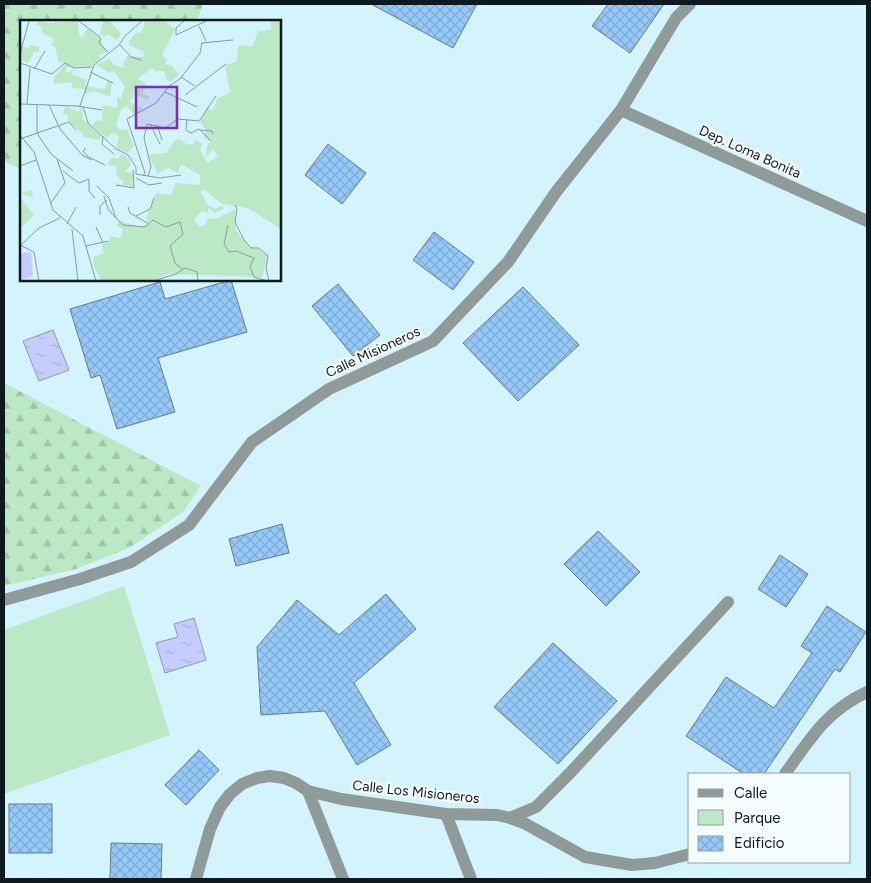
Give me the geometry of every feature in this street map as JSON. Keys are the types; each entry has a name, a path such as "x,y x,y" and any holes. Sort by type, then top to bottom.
{"street":[{"name":"Calle Misioneros","path":"4,600 80,579 131,562 189,525 252,442 329,389 433,341 508,262 556,192 621,110 676,18 690,4"},
{"name":"Dep. Loma Bonita","path":"621,110 867,221"},
{"path":"510,818 536,807 571,772 728,602"},
{"path":"786,773 820,725 839,709 867,692"},
{"name":"Calle Los Misioneros","path":"196,879 210,829 220,807 230,794 242,784 257,778 270,776 284,778 308,791 342,799 446,814 497,815 510,818 524,823 584,857 632,865 655,864 688,855"},
{"path":"308,791 343,879"},
{"path":"446,814 471,879"}],"green space":[{"path":"4,4 203,4 197,20 20,20 20,169 4,161"},
{"path":"4,383 201,486 183,512 129,548 76,569 4,586"},
{"path":"124,586 170,735 4,794 4,630"}],"water":[{"path":"53,330 69,370 39,381 23,341"},
{"path":"194,618 206,660 165,673 156,643 178,637 174,624"}],"building":[{"path":"371,4 477,4 453,48"},
{"path":"608,4 664,4 630,53 592,26"},
{"path":"328,144 366,173 342,204 305,175"},
{"path":"434,232 474,262 453,290 413,260"},
{"path":"231,281 247,332 158,358 175,412 117,429 100,375 91,378 70,309 160,282 165,299"},
{"path":"338,284 380,335 353,356 312,306"},
{"path":"523,287 579,345 518,401 463,343"},
{"path":"282,524 289,553 236,566 229,539"},
{"path":"598,531 640,572 606,606 564,564"},
{"path":"780,555 808,574 786,607 758,589"},
{"path":"386,594 416,629 354,683 391,745 357,765 325,711 261,715 257,647 297,600 339,635"},
{"path":"827,606 866,632 840,672 835,669 765,773 742,773 686,736 726,677 774,708 812,653 801,646"},
{"path":"553,643 617,701 558,764 494,707"},
{"path":"199,750 219,770 186,805 165,785"},
{"path":"9,804 52,804 52,853 9,853"},
{"path":"111,843 162,844 161,879 110,879"}]}
